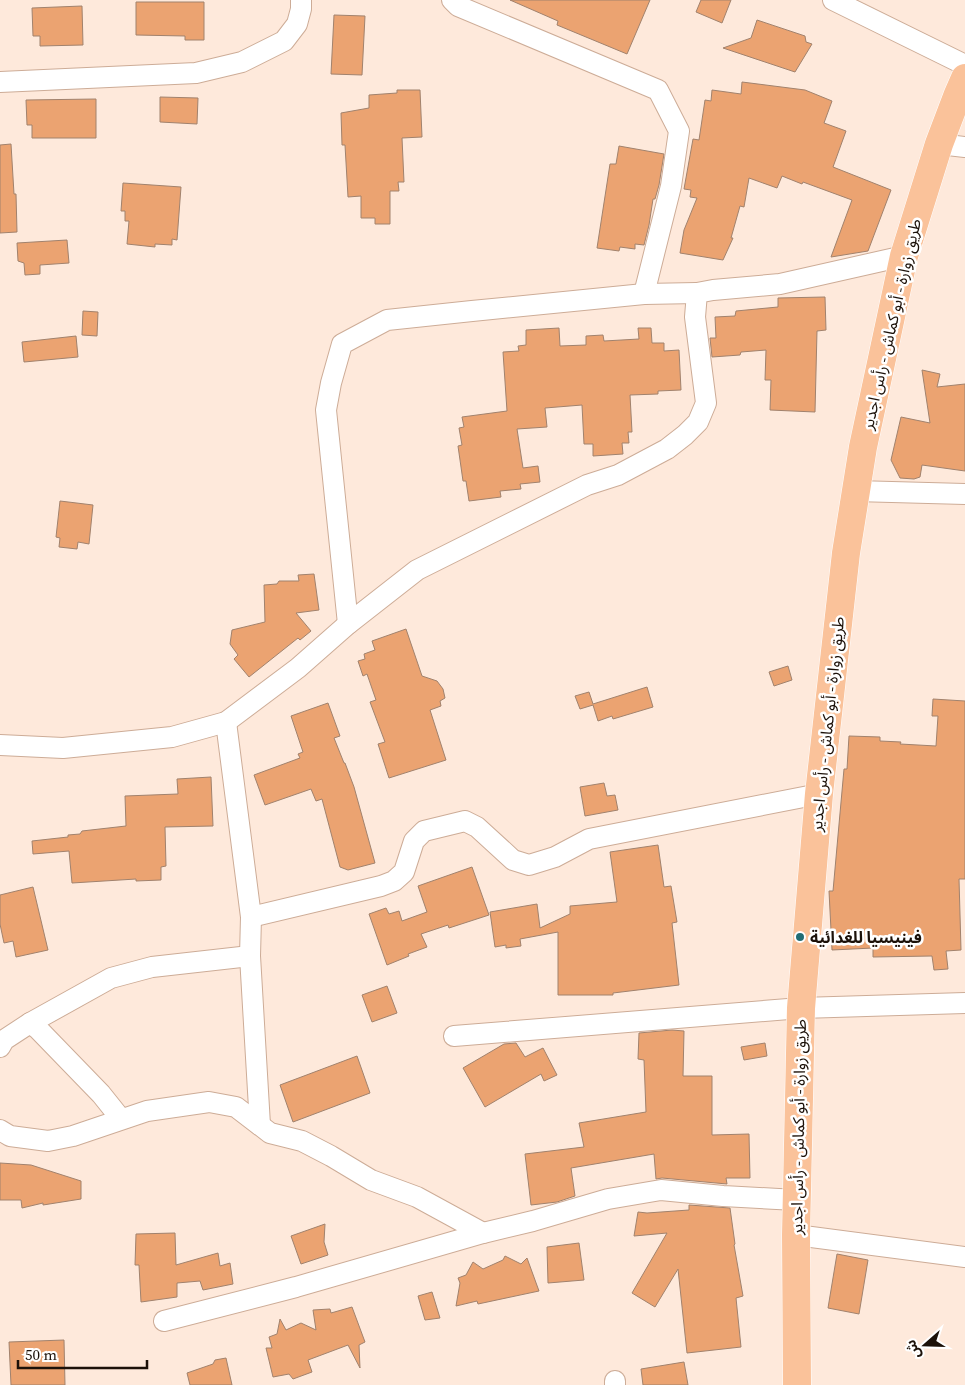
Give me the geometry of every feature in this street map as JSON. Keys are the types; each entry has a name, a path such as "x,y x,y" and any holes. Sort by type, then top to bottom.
{"main road":[{"name":"طريق زوارة - أبو كماش - رأس اجدير","path":"797,1385 796,1200 801,1008 819,794 846,553 862,447 904,256 952,145 965,78"}],"street":[{"path":"0,82 196,73 242,62 284,41 297,24 301,0"},
{"path":"452,0 458,6 658,90 678,131 671,186 644,294"},
{"path":"833,0 965,65"},
{"path":"348,624 326,410 331,383 342,344 387,320 644,294 697,293 780,284 904,256"},
{"path":"0,745 63,748 172,737 226,722 298,668 348,624 417,570 587,485 618,475 667,449 698,422 706,403 695,316 697,293"},
{"path":"856,491 965,494"},
{"path":"226,722 251,917 250,956 260,1124"},
{"path":"251,917 381,886 394,881 404,872 414,841 424,831 465,822 477,827 513,860 529,865 555,857 589,839 819,794"},
{"path":"0,1047 4,1040 30,1023 111,978 152,967 250,956"},
{"path":"454,1036 801,1008 965,1003"},
{"path":"30,1023 102,1094 121,1119"},
{"path":"0,1130 10,1136 48,1141 73,1136 147,1111 209,1102 236,1107 270,1133 302,1141 371,1180 417,1197 483,1233"},
{"path":"164,1320 296,1287 608,1199 661,1190 796,1200"},
{"path":"796,1235 965,1257"}],"building":[{"path":"510,0 650,0 627,54 557,25 558,21"},
{"path":"701,0 731,0 722,23 696,12"},
{"path":"136,2 204,2 204,40 185,40 185,36 136,35"},
{"path":"82,6 83,45 40,46 40,36 33,36 32,8"},
{"path":"334,15 365,16 362,75 331,74"},
{"path":"757,20 805,36 806,42 812,44 795,72 723,48 751,38"},
{"path":"742,82 805,90 832,101 824,123 846,131 833,167 891,190 868,251 831,257 852,200 782,176 777,188 749,178 744,207 740,206 731,238 733,238 723,260 680,253 684,230 697,198 690,197 691,190 684,189 693,139 699,140 705,100 711,101 712,90 741,94"},
{"path":"397,90 420,90 422,137 402,138 404,182 398,182 399,191 390,191 390,224 375,224 375,218 361,218 361,196 348,197 345,145 342,145 341,113 369,108 369,95 397,93"},
{"path":"160,97 198,98 197,124 160,122"},
{"path":"96,99 96,138 32,138 32,125 27,125 26,100"},
{"path":"11,144 14,194 16,194 17,232 0,233 0,145"},
{"path":"619,146 664,154 659,185 655,199 653,199 644,245 635,244 635,249 620,247 619,251 597,248 610,164 616,164"},
{"path":"123,183 181,187 177,240 172,239 172,245 155,244 155,247 127,244 129,221 125,221 125,211 121,211"},
{"path":"67,240 69,263 40,265 40,274 25,275 24,263 18,261 17,243"},
{"path":"825,297 826,330 817,331 815,412 770,410 771,380 765,380 766,350 741,352 740,355 712,357 710,338 716,338 715,317 735,316 736,311 778,307 778,298"},
{"path":"83,311 98,312 97,336 82,335"},
{"path":"559,328 560,346 586,345 586,336 603,335 604,341 639,339 638,328 651,328 652,343 664,343 664,351 679,350 681,390 658,391 658,394 630,395 632,432 628,432 629,443 622,443 623,454 593,456 593,444 584,444 582,405 545,408 547,427 517,429 523,468 538,466 540,482 520,484 521,489 500,491 501,497 469,501 466,481 463,481 458,446 462,445 459,428 464,427 462,417 507,411 503,352 519,351 518,346 526,345 526,330"},
{"path":"76,336 78,357 24,362 22,342"},
{"path":"922,370 940,374 937,387 965,384 965,471 922,465 920,477 914,479 900,478 891,460 901,417 930,423"},
{"path":"60,501 93,505 89,544 78,542 77,549 59,547 60,538 56,537"},
{"path":"314,574 319,610 296,613 311,631 300,640 298,638 249,677 234,659 238,655 230,644 232,630 265,622 264,585 277,584 279,581 299,581 298,575"},
{"path":"406,629 422,676 437,681 443,689 445,698 440,701 441,706 430,710 446,760 389,778 378,744 385,742 370,702 376,700 367,674 363,676 358,661 365,659 364,654 375,650 372,641"},
{"path":"788,666 792,680 774,686 769,672"},
{"path":"647,687 653,707 613,719 612,716 598,721 593,705 580,709 575,696 589,692 593,704"},
{"path":"933,699 965,701 965,879 959,879 961,950 946,951 948,969 934,970 932,956 873,957 873,948 832,950 829,891 833,891 844,769 847,769 849,736 880,737 880,741 936,746 938,716 932,716"},
{"path":"328,703 340,736 334,738 354,787 375,863 348,870 340,867 322,799 316,801 311,789 265,805 254,775 300,758 298,754 303,752 291,716"},
{"path":"211,777 213,826 165,827 166,866 161,867 161,880 136,881 136,879 72,883 69,851 33,854 32,841 68,837 68,835 80,834 82,831 126,826 125,796 178,794 177,779"},
{"path":"604,783 607,796 615,795 618,810 585,816 580,787"},
{"path":"658,845 664,887 671,886 677,922 672,923 679,985 613,993 613,995 558,995 558,932 520,939 521,946 506,948 506,945 495,947 490,912 537,904 540,928 570,914 570,906 617,902 610,852"},
{"path":"472,867 489,915 449,928 448,925 421,934 427,947 387,965 369,914 386,908 389,914 399,911 402,921 427,912 418,886"},
{"path":"33,887 48,950 16,957 13,941 4,943 0,924 0,895"},
{"path":"387,986 397,1013 372,1022 362,995"},
{"path":"672,1030 684,1031 683,1076 712,1076 712,1135 749,1134 750,1178 726,1178 727,1184 656,1179 654,1154 571,1168 575,1196 557,1202 531,1205 525,1154 584,1147 579,1123 646,1112 644,1060 638,1059 639,1033"},
{"path":"516,1043 525,1057 543,1048 557,1075 544,1081 541,1074 485,1107 463,1068 504,1044"},
{"path":"765,1043 767,1056 744,1060 741,1047"},
{"path":"357,1056 370,1093 293,1122 280,1085"},
{"path":"0,1163 31,1165 81,1181 81,1199 43,1205 43,1203 22,1208 21,1200 0,1200"},
{"path":"689,1205 730,1208 743,1296 736,1298 741,1347 687,1353 678,1269 655,1307 632,1293 667,1233 634,1236 638,1212 689,1210"},
{"path":"325,1224 324,1242 328,1255 301,1264 291,1236"},
{"path":"175,1233 176,1265 218,1253 220,1266 230,1263 233,1284 203,1290 200,1281 177,1283 177,1297 141,1302 139,1265 135,1265 136,1234"},
{"path":"579,1243 584,1280 548,1283 547,1247"},
{"path":"837,1254 868,1260 859,1314 828,1308"},
{"path":"505,1256 521,1264 527,1258 539,1291 478,1304 477,1301 456,1306 460,1283 458,1278 466,1275 473,1262 483,1269 503,1260"},
{"path":"432,1292 440,1318 425,1320 418,1296"},
{"path":"352,1307 365,1342 359,1345 360,1368 348,1345 308,1360 312,1372 293,1379 289,1374 273,1377 266,1348 272,1348 269,1337 277,1334 280,1319 286,1330 301,1323 316,1330 313,1310 330,1309 331,1313"},
{"path":"64,1340 65,1385 11,1385 9,1342"},
{"path":"226,1358 232,1385 190,1385 187,1373 213,1364 215,1360"},
{"path":"684,1362 688,1385 643,1385 641,1369"}],"place":[{"name":"فينيسيا للغدائية","path":"800,937"}]}
